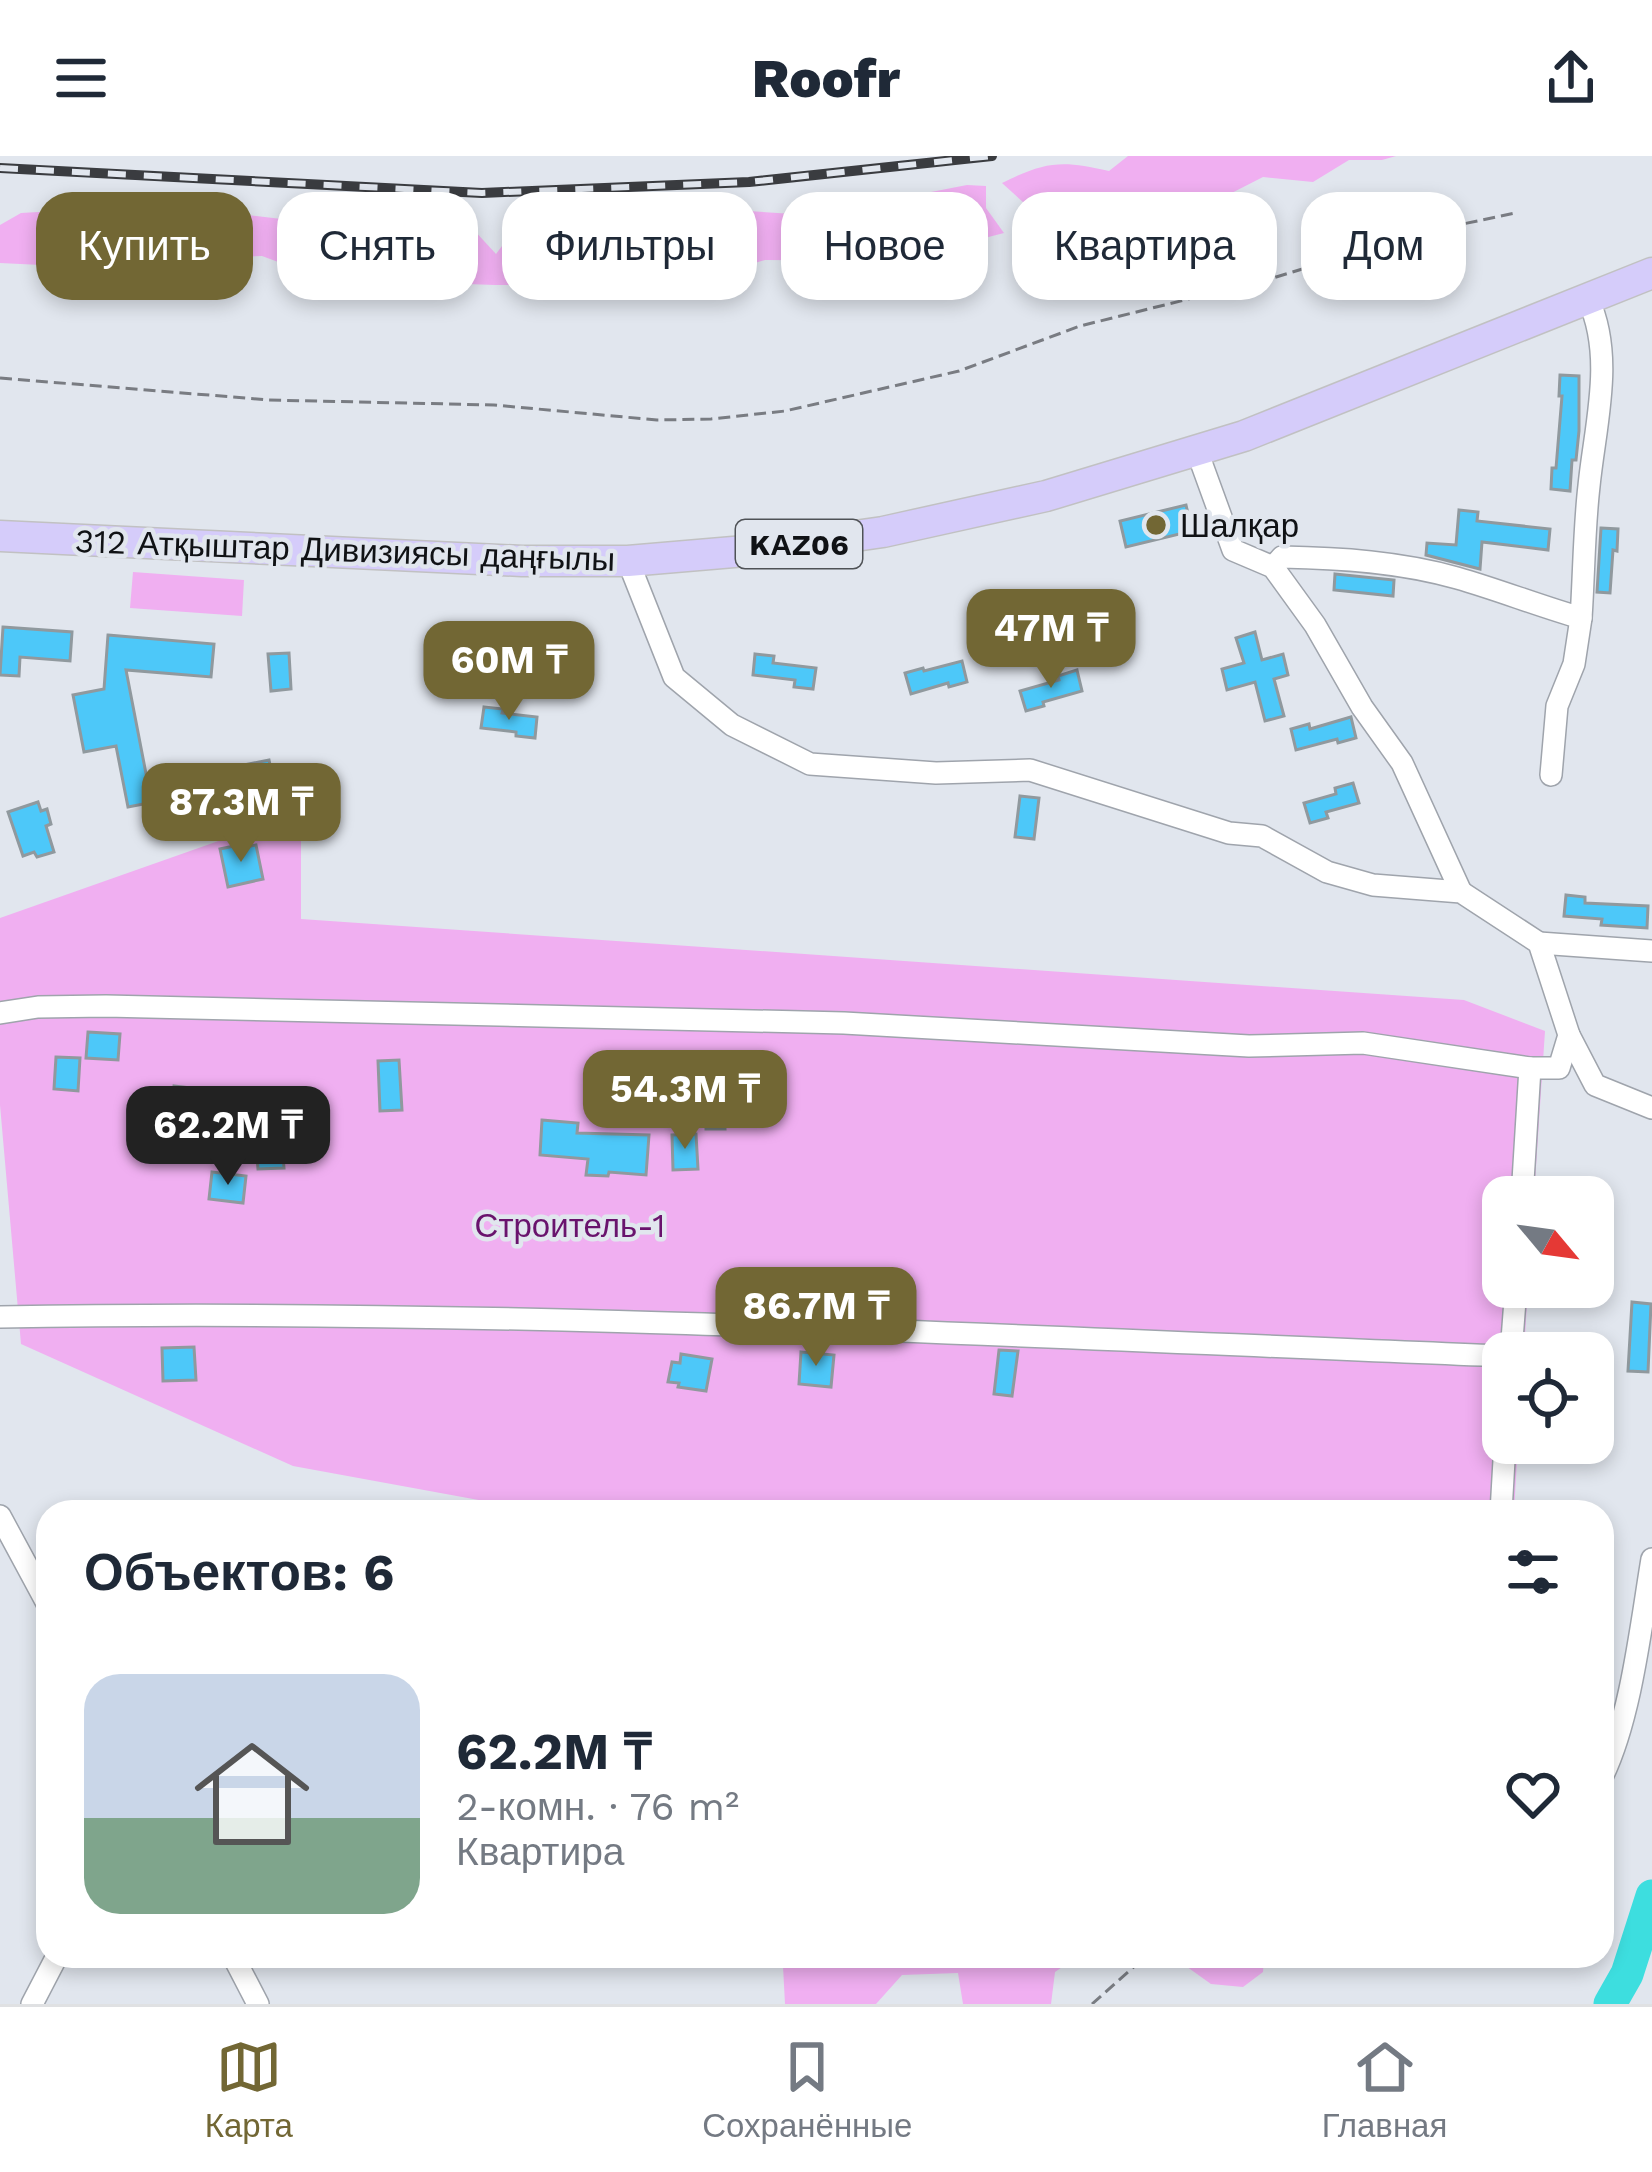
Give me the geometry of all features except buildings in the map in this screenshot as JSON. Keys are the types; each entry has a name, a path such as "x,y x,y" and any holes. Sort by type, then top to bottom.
{"highway":[{"name":"312 Атқыштар Дивизиясы даңғылы","path":"0,536 500,560 628,561 757,550 905,528 1046,496 1197,451 1289,419 1652,273"}],"street":[{"path":"1551,776 1557,706 1574,664 1581,618 1588,490 1601,384 1602,351 1588,299"},
{"path":"1197,451 1233,550 1273,567 1316,625 1362,707 1402,763 1462,892"},
{"path":"1273,567 1282,556 1394,566 1455,578 1581,618"},
{"path":"628,561 674,677 732,725 810,764 936,772 1030,770 1228,833 1262,836 1328,872 1373,885 1462,892 1539,944 1652,951"},
{"path":"1539,944 1570,1035 1595,1085 1652,1108"},
{"path":"0,1013 106,1006 844,1023 1249,1046 1363,1043 1530,1068 1558,1068 1570,1035"},
{"path":"1523,1176 1530,1068"},
{"path":"0,1317 533,1318 1482,1353"},
{"path":"1502,1500 1504,1464"},
{"path":"0,1516 36,1583"},
{"path":"1614,1749 1652,1559"},
{"path":"32,2004 51,1968"},
{"path":"239,1968 258,2004"}],"path":[{"path":"0,378 269,400 494,405 657,420 785,411 959,371 1080,326 1295,272 1420,233 1515,214"},
{"path":"1092,2004 1132,1968"}],"green space":[{"path":"1128,156 1396,156 1349,160 1313,182 1263,177 1234,192 1012,192 1002,183 1054,165 1109,171"},
{"path":"967,185 986,186 986,192 931,192"},
{"path":"988,211 1004,233 988,237"},
{"path":"36,212 36,265 0,263 0,225 21,213"},
{"path":"757,212 781,213 781,260 757,262"},
{"path":"253,216 277,218 277,262 253,256"},
{"path":"478,234 496,254 502,246 502,285 478,284"},
{"path":"133,572 244,580 242,616 130,608"},
{"name":"Строитель-1","path":"301,812 301,919 1464,1000 1545,1031 1535,1176 1482,1176 1482,1308 1527,1308 1525,1332 1482,1332 1482,1464 1517,1464 1515,1500 479,1500 293,1466 21,1344 0,1105 0,918"},
{"path":"783,1968 1061,1968 1055,1972 1051,2004 963,2004 958,1973 902,1975 876,2004 785,2004"},
{"path":"1189,1968 1263,1968 1243,1987 1211,1984"}],"waterway":[{"path":"1610,2004 1627,1974 1652,1896"}],"railway":[{"path":"0,168 482,193 749,182 992,156"}],"place":[{"name":"Шалқар","path":"1156,525"}]}
